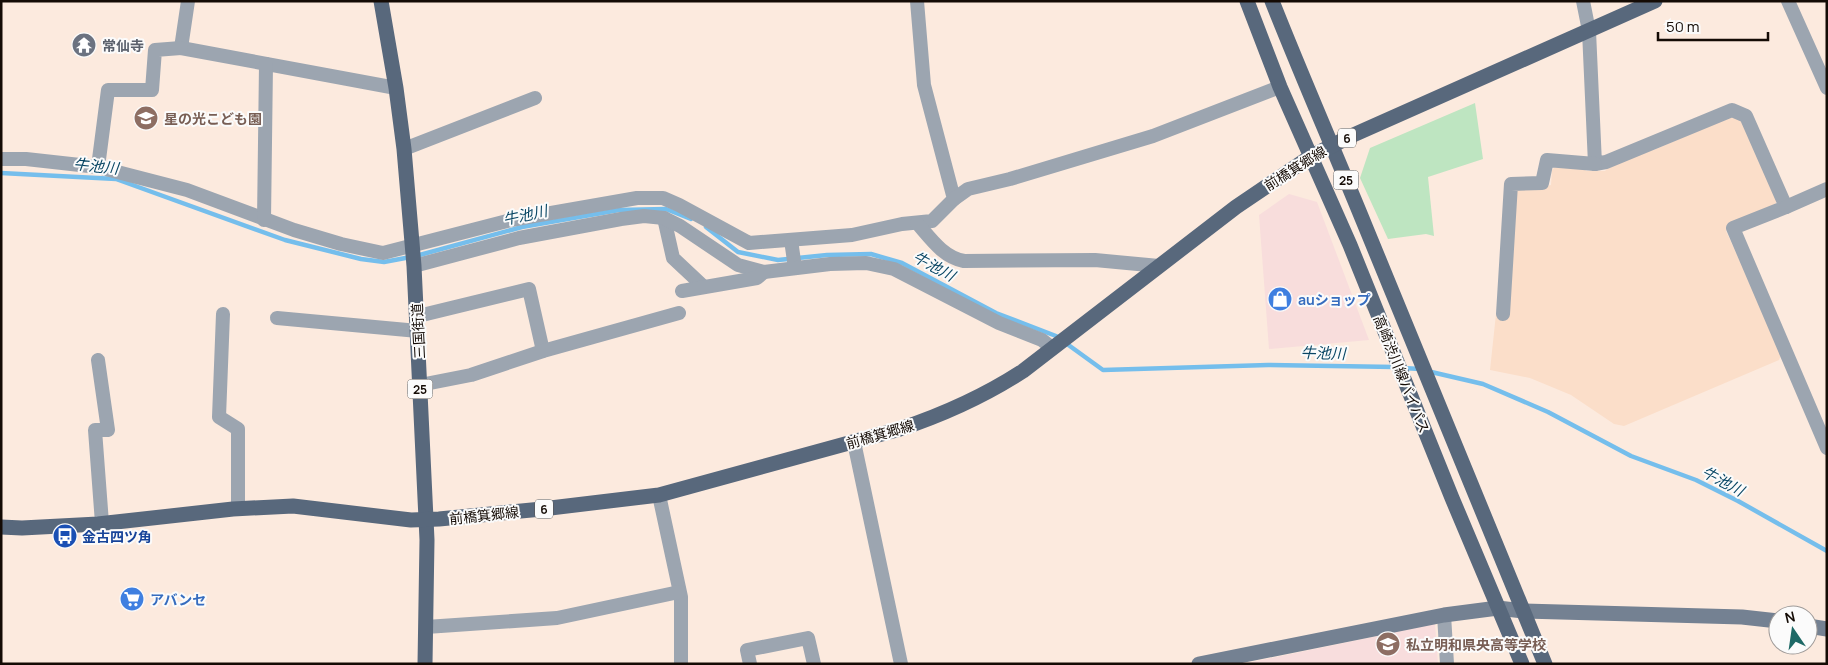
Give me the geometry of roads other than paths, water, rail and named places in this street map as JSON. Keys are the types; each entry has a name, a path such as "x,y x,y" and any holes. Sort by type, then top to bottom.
{"main road":[{"name":"三国街道","path":"381,1 404,149 418,316 426,520 425,664"},
{"name":"高崎渋川線バイパス","path":"1247,1 1280,87 1350,245 1522,664"},
{"name":"高崎渋川線バイパス","path":"1272,1 1545,664"},
{"name":"前橋箕郷線","path":"1,527 22,528 102,523 238,509 293,506 412,520 542,509 659,495 854,442 940,416 997,388 1054,347 1236,207 1310,157 1655,1"}],"street":[{"path":"181,48 188,1"},
{"path":"917,1 924,85 954,199"},
{"path":"1583,1 1589,31 1595,164"},
{"path":"1788,1 1827,88"},
{"path":"98,167 108,90 152,90 155,50 181,48 396,88"},
{"path":"264,220 266,64"},
{"path":"413,256 510,220 637,198 663,198 749,243 852,235 902,224 932,221 954,199 968,189 1010,179 1153,136 1280,87"},
{"path":"404,149 535,98"},
{"path":"1503,314 1511,184 1542,183 1547,160 1595,164 1606,162 1732,110 1746,116 1786,207"},
{"path":"1,159 26,158 98,167 187,190 264,220 341,244 382,253 413,256 629,218 644,216 664,218 680,226 738,265 764,272 830,264 866,264 894,269 999,323 1042,340 1054,347"},
{"path":"1827,189 1733,228 1827,448"},
{"path":"664,218 673,258 704,287"},
{"path":"917,223 945,254 953,259 964,262 1095,260 1158,266"},
{"path":"792,240 794,268"},
{"path":"682,291 757,278 764,272"},
{"path":"418,316 528,289 544,351"},
{"path":"420,385 471,375 544,351 680,313"},
{"path":"224,314 219,416 238,430 238,509"},
{"path":"278,318 418,331"},
{"path":"98,360 108,430 95,430 102,523"},
{"path":"854,442 901,664"},
{"path":"659,495 680,592 681,664"},
{"path":"426,627 557,618 680,592"},
{"path":"1199,664 1444,615 1498,608 1523,611 1742,617 1768,620"},
{"path":"1444,615 1447,664"},
{"path":"750,664 747,650 808,638 814,664"}],"waterway":[{"name":"牛池川","path":"1,173 116,179 285,240 361,259 384,262 416,256 522,227 619,210 666,209 691,219"},
{"name":"牛池川","path":"706,227 738,252 778,260 827,255 871,254 902,263 996,313 1056,336 1103,370 1268,365 1395,367"},
{"name":"牛池川","path":"1403,368 1420,369"},
{"name":"牛池川","path":"1427,371 1483,384 1548,412 1631,456 1696,480 1738,501 1827,551"}],"place":[{"name":"常仙寺","path":"84,45"},
{"name":"星の光こども園","path":"146,118"},
{"name":"auショップ","path":"1280,299"},
{"name":"金古四ツ角","path":"65,536"},
{"name":"アバンセ","path":"132,599"},
{"name":"私立明和県央高等学校","path":"1388,644"}]}
